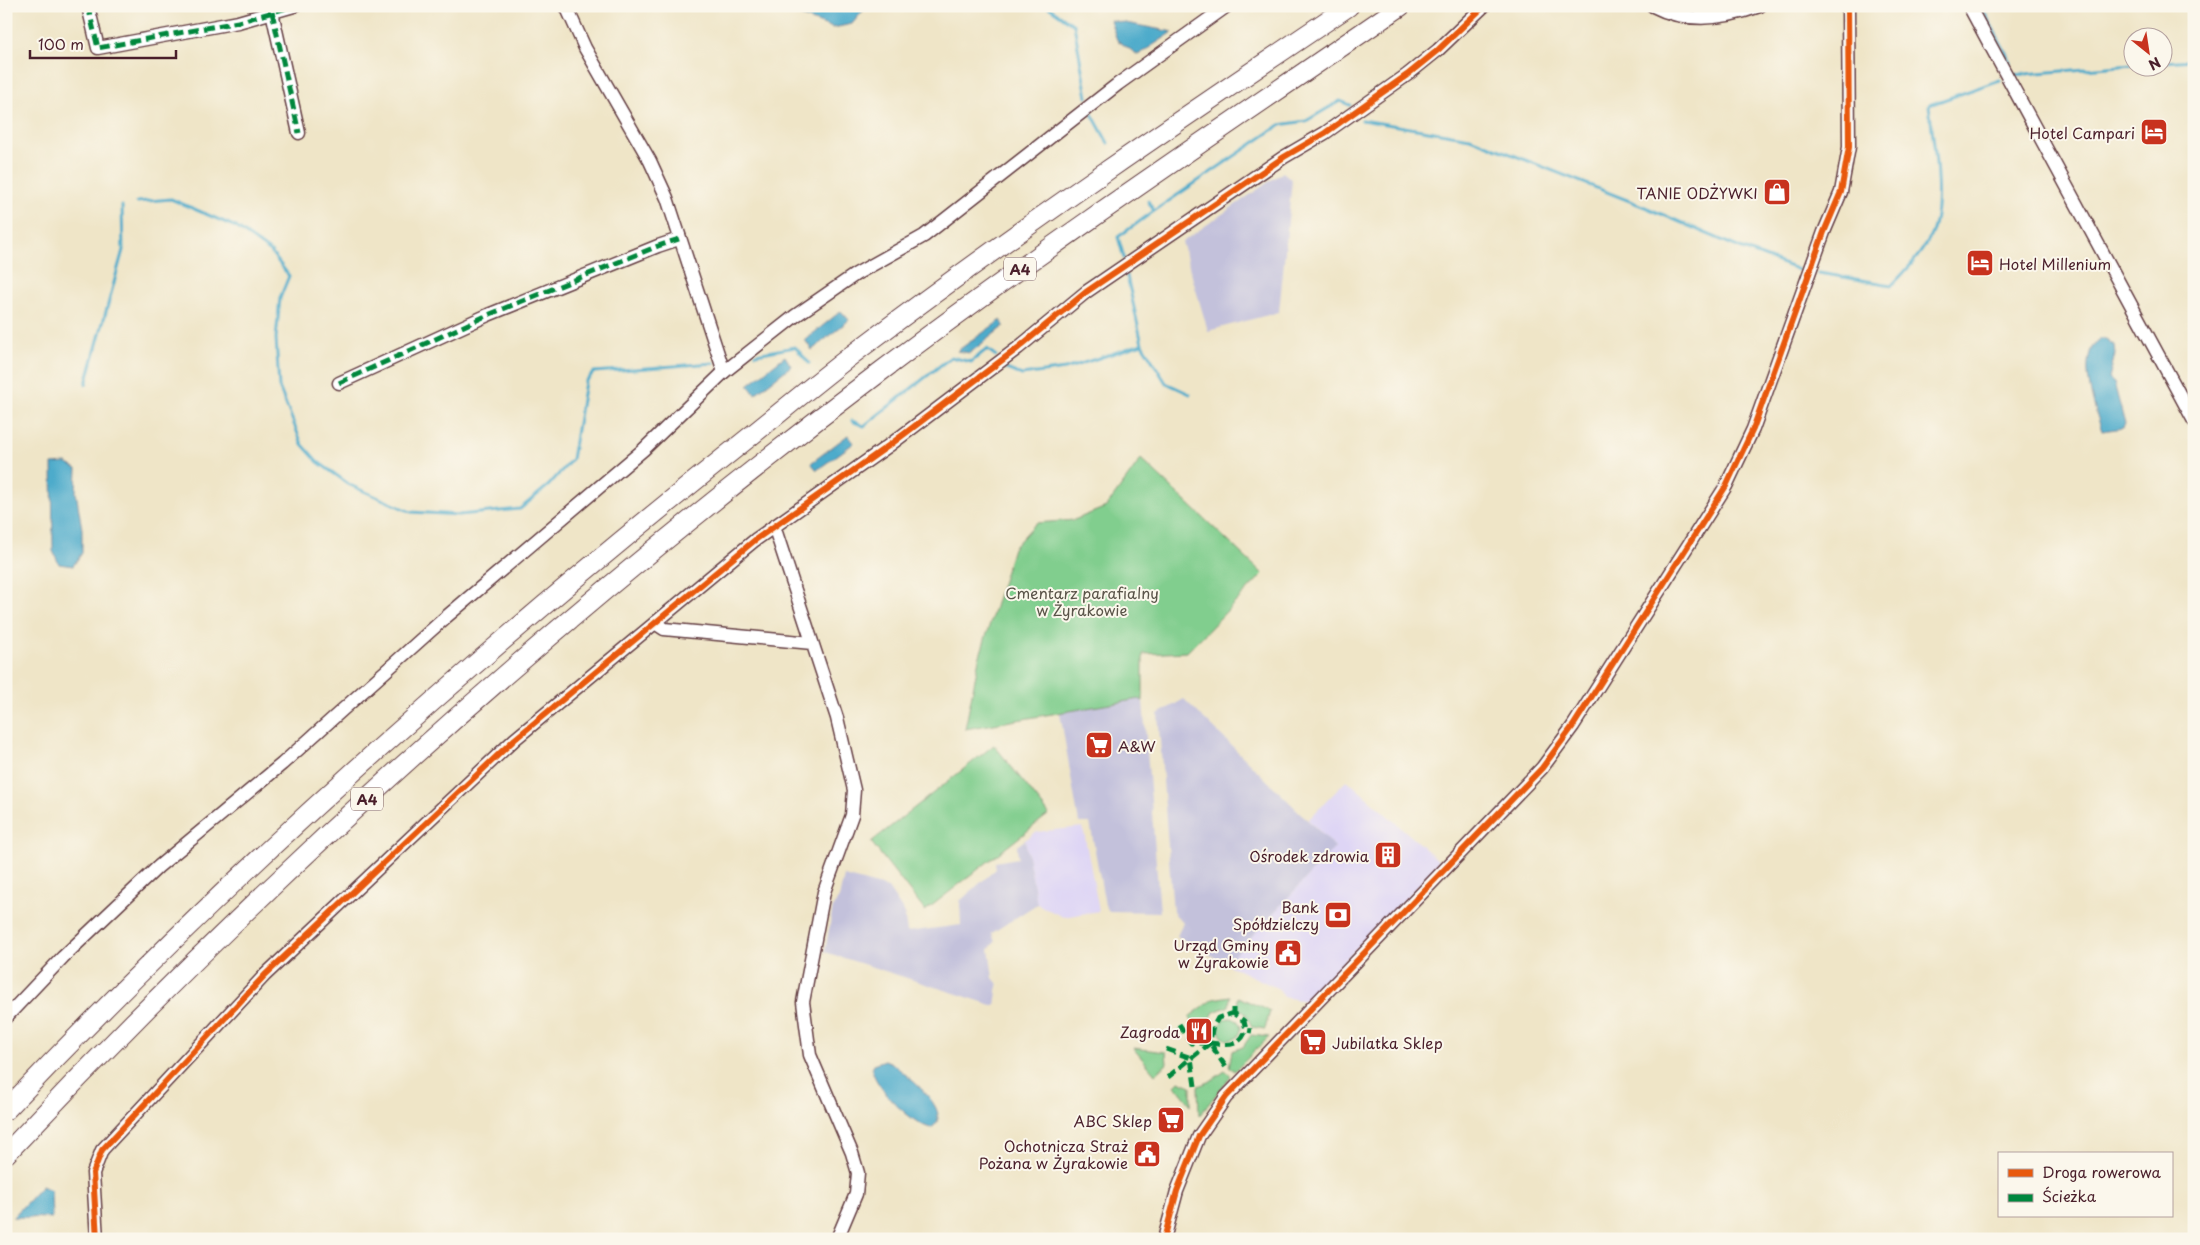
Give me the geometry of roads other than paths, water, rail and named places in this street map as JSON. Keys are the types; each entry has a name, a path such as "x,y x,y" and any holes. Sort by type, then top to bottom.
{"highway":[{"name":"A4","path":"6,1110 163,951 396,733 574,578 863,347 1063,202 1349,6"},
{"name":"A4","path":"6,1154 143,1011 385,782 573,618 879,372 1153,175 1401,6"}],"street":[{"path":"88,6 98,48 238,22 294,6"},
{"path":"566,6 585,48 650,161 667,198 724,372"},
{"path":"6,1017 63,957 158,867 282,764 446,617 643,450 724,372 795,316 856,274 924,236 1118,84 1227,6"},
{"path":"97,1239 93,1173 102,1150 265,975 515,739 774,526 899,438 1018,348 1086,292 1284,157 1325,134 1407,75 1438,50 1484,6"},
{"path":"1653,6 1667,14 1706,19 1741,14 1760,6"},
{"path":"1164,1239 1178,1191 1199,1136 1226,1096 1542,768 1573,726 1726,486 1753,429 1841,192 1849,147 1848,6"},
{"path":"1970,6 2194,421"},
{"path":"272,12 299,133"},
{"path":"339,383 488,315 679,239"},
{"path":"774,526 837,718 854,790 852,815 824,892 804,1002 810,1055 852,1153 858,1173 856,1194 837,1239"},
{"path":"655,623 664,629 812,643"}],"water":[{"path":"773,6 867,6 852,24 833,28"},
{"path":"1110,20 1173,32 1138,55 1117,40"},
{"path":"841,311 849,320 812,350 805,340"},
{"path":"1001,320 1004,326 970,353 957,351"},
{"path":"2100,339 2106,339 2114,345 2115,354 2109,379 2114,383 2125,424 2123,428 2102,431 2095,410 2088,369 2089,357 2093,347"},
{"path":"785,356 791,366 755,394 748,385"},
{"path":"848,435 854,443 817,470 811,463"},
{"path":"66,463 77,469 76,492 82,529 82,553 73,566 59,564 53,551 52,464"},
{"path":"885,1060 892,1063 916,1084 933,1103 938,1113 937,1121 931,1128 914,1120 895,1104 879,1085 872,1068 874,1064"},
{"path":"42,1186 51,1190 52,1218 13,1217"}],"waterway":[{"path":"1047,6 1074,25 1087,97"},
{"path":"1981,6 2011,62"},
{"path":"2172,61 2194,60"},
{"path":"2014,75 2122,66"},
{"path":"1819,273 1892,285 1917,258 1929,239 1934,226 1938,192 1929,105 2000,80"},
{"path":"1154,211 1280,125 1306,121 1340,101 1350,105"},
{"path":"1092,114 1108,143"},
{"path":"1362,120 1470,138 1645,207 1740,248 1799,270"},
{"path":"137,202 171,199 236,227 271,252 289,276 280,298 276,338 279,387 302,444 318,462 350,485 411,512 459,515 520,509 549,485 572,459 585,382 594,372 714,363"},
{"path":"1124,258 1118,237 1154,211 1148,201"},
{"path":"86,384 123,250 122,206"},
{"path":"1127,276 1142,344 1166,383 1190,394"},
{"path":"1006,369 1022,375 1065,369 1142,344"},
{"path":"756,354 795,347 809,363"},
{"path":"852,421 864,426 951,357 971,362 987,349 996,356"}],"place":[{"name":"Hotel Campari","path":"2154,132"},
{"name":"TANIE ODŻYWKI","path":"1777,192"},
{"name":"Hotel Millenium","path":"1980,263"},
{"name":"A&W","path":"1099,745"},
{"name":"Ośrodek zdrowia","path":"1388,855"},
{"name":"Bank Spółdzielczy","path":"1338,915"},
{"name":"Urząd Gminy w Żyrakowie","path":"1288,953"},
{"name":"Zagroda","path":"1199,1031"},
{"name":"Jubilatka Sklep","path":"1313,1042"},
{"name":"ABC Sklep","path":"1171,1120"},
{"name":"Ochotnicza Straż Pożana w Żyrakowie","path":"1147,1154"}],"park label":[{"name":"Cmentarz parafialny w Żyrakowie","path":"1082,600"}]}
